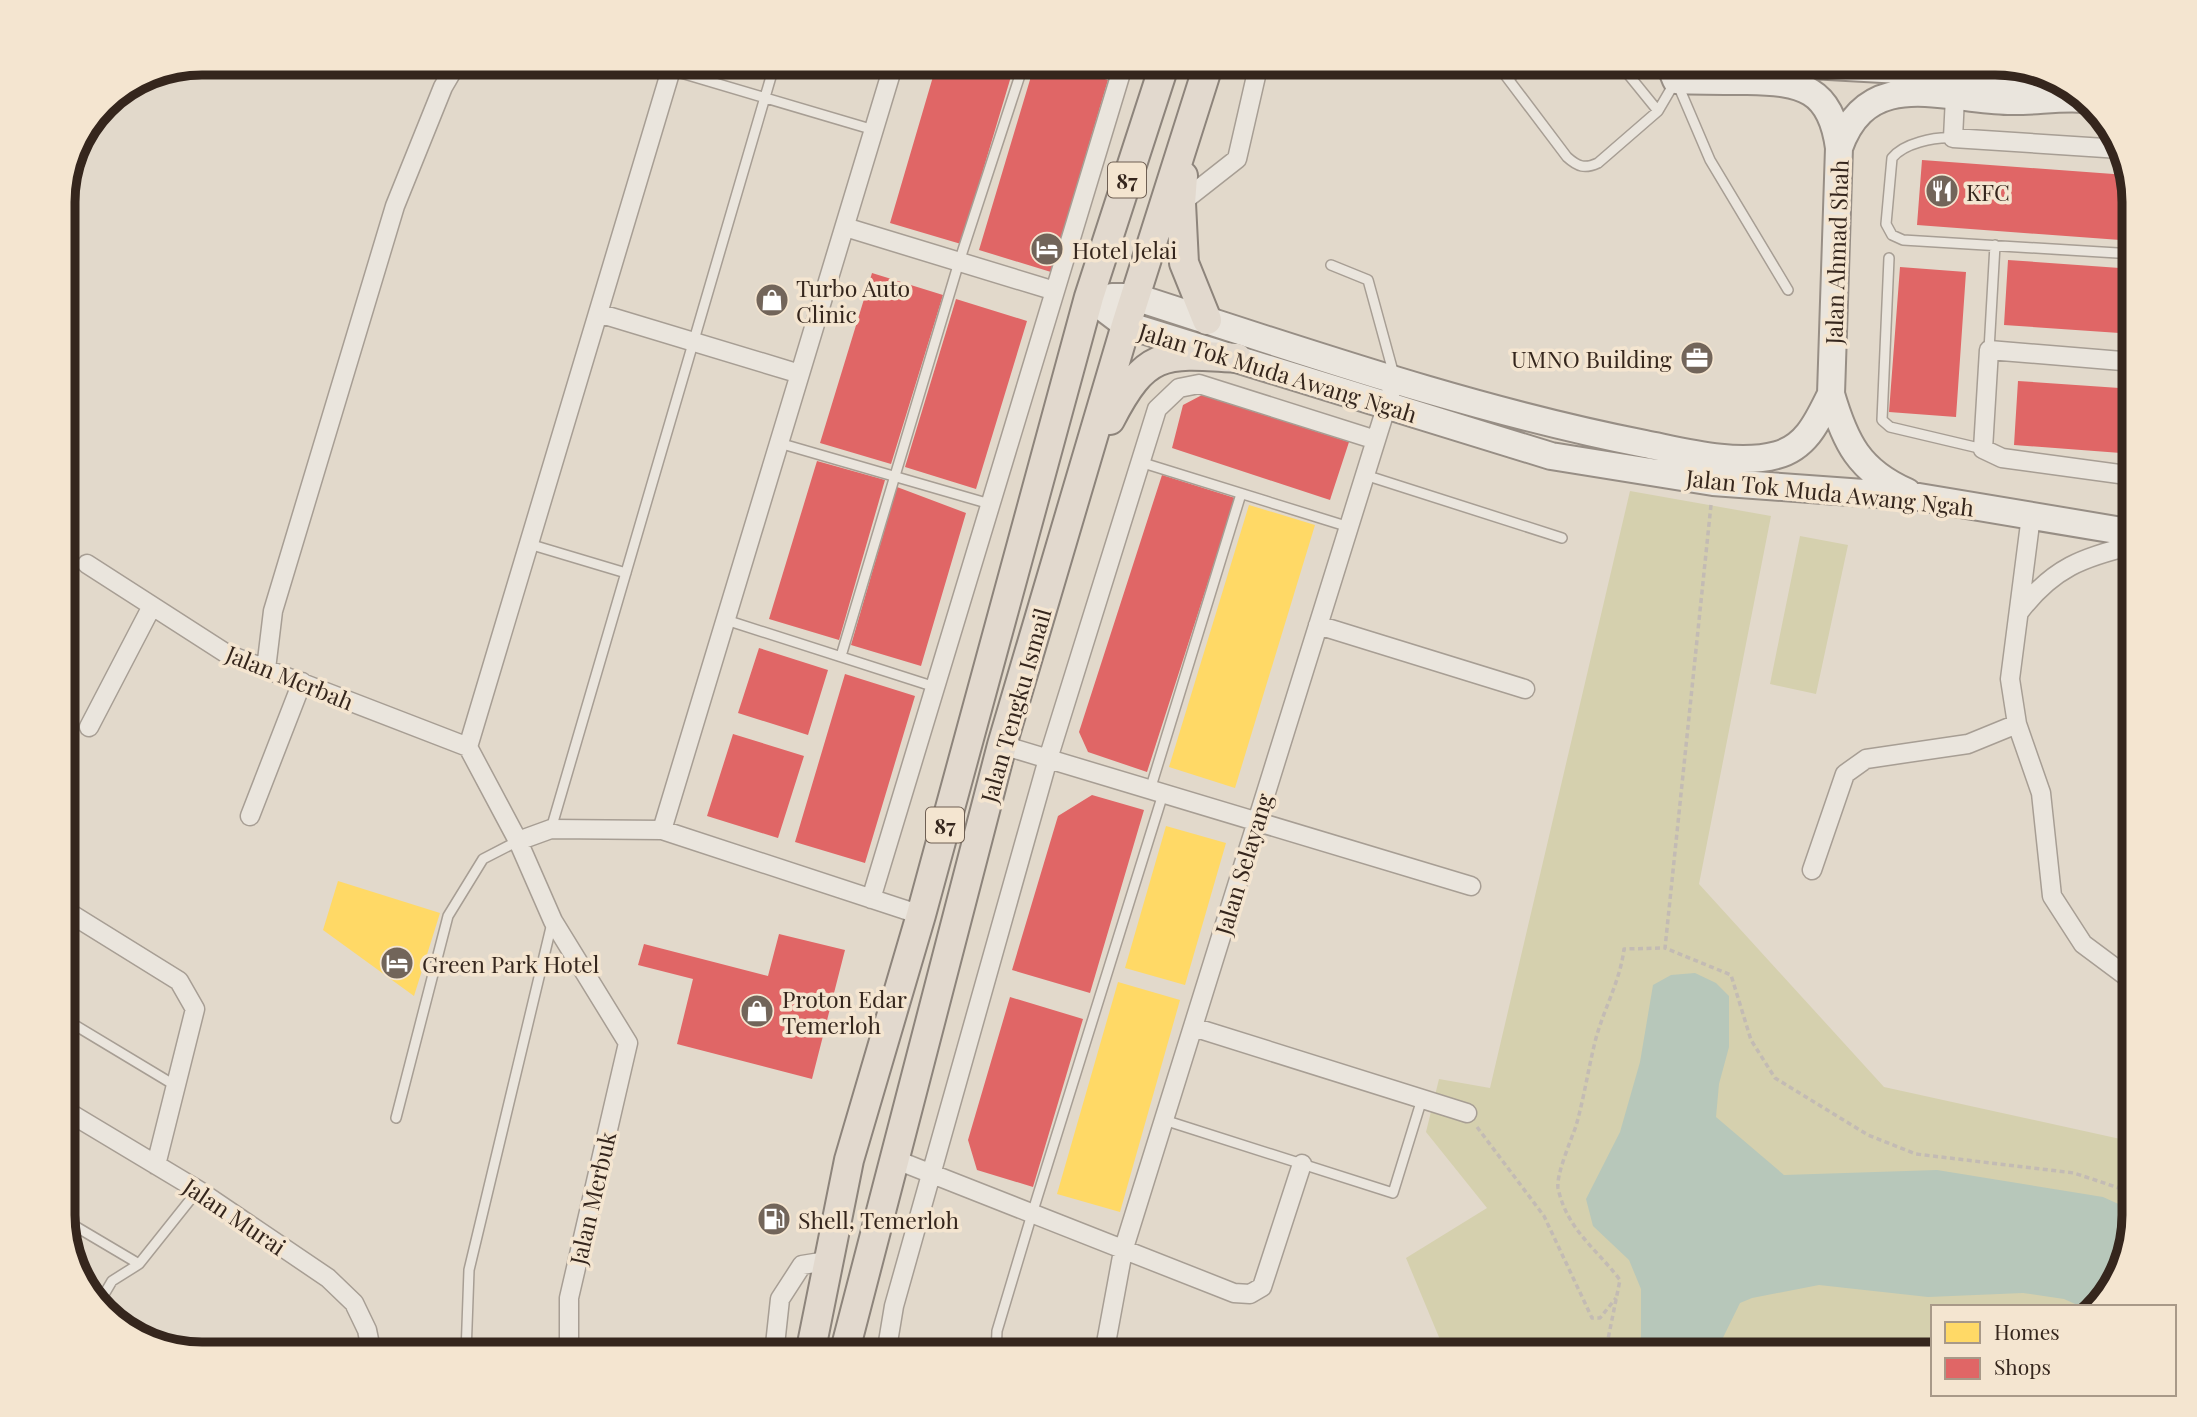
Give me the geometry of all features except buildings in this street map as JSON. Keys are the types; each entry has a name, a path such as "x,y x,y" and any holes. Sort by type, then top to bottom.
{"main road":[{"path":"1161,75 1176,89 1187,84 1192,75"},
{"name":"Jalan Tengku Ismail","path":"812,1342 849,1160 920,915 1016,558 1090,298 1161,75"},
{"name":"Jalan Tengku Ismail","path":"847,1342 1002,745 1126,325 1205,75"},
{"path":"1715,75 1784,82 1803,87 1819,97 1830,110 1837,127 1839,148"},
{"name":"Jalan Ahmad Shah","path":"1919,497 1888,483 1852,450 1830,394 1839,148 1846,129 1871,101 1888,94 2008,101 2067,99"},
{"path":"1187,135 1181,203 1184,263 1207,320"},
{"name":"Jalan Tok Muda Awang Ngah","path":"1090,298 1135,297 1558,427 1718,458 1776,456 1798,446 1814,428 1830,394"},
{"name":"Jalan Tok Muda Awang Ngah","path":"1090,298 1126,325 1551,456 1713,481 1919,497 2122,531"},
{"path":"1080,477 1127,387 1151,365 1179,354 1237,358"},
{"path":"1016,558 1054,567"}],"street":[{"path":"871,899 1120,75"},
{"path":"1181,203 1237,159 1256,75"},
{"path":"266,669 273,611 395,206 449,76"},
{"path":"553,921 517,841 468,747 669,76"},
{"path":"662,830 890,76"},
{"path":"1955,97 1953,138 2110,148"},
{"path":"845,227 1055,292"},
{"path":"598,313 800,374"},
{"path":"2122,361 1989,351 1983,449 2002,458 2122,475"},
{"name":"Jalan Selayang","path":"1106,1342 1123,1251 1395,377"},
{"name":"Jalan Tengku Ismail","path":"888,1342 894,1306 1048,759 1157,409 1179,388 1199,384 1376,440"},
{"path":"2031,516 2010,679 2017,724 2040,793 2052,896 2083,944 2122,976"},
{"path":"2018,614 2054,574 2092,555 2122,548"},
{"name":"Jalan Merbah","path":"87,564 227,654 468,747"},
{"path":"89,727 152,606"},
{"path":"1318,625 1525,689"},
{"path":"250,816 302,682"},
{"path":"1812,870 1845,774 1866,759 1968,744 2017,724"},
{"path":"1002,745 1471,886"},
{"path":"517,841 551,829 662,830 920,915"},
{"path":"76,917 179,981 195,1009 156,1165"},
{"name":"Jalan Merbuk","path":"553,921 628,1043 569,1298 569,1342"},
{"path":"1193,1027 1466,1113"},
{"name":"Jalan Murai","path":"76,1117 198,1190 328,1278 354,1303 367,1330 370,1342"},
{"path":"894,1159 1123,1251 1234,1293 1250,1294 1262,1286 1302,1164"},
{"path":"775,1342 780,1299 802,1265 827,1261"}],"lane":[{"path":"1504,75 1576,166 1588,167 1598,163 1658,111 1671,75"},
{"path":"1507,79 1512,75"},
{"path":"1629,75 1658,111"},
{"path":"1675,75 1710,160 1788,290"},
{"path":"700,76 874,130"},
{"path":"551,829 771,76"},
{"path":"841,656 959,262 1020,76"},
{"path":"1953,138 1934,139 1895,155 1886,224 1892,235 1903,240 2122,253"},
{"path":"1989,351 1996,245"},
{"path":"1889,258 1882,420 1889,427 1983,449"},
{"path":"1331,265 1368,280 1395,377"},
{"path":"779,443 990,505"},
{"path":"1140,463 1349,527"},
{"path":"1365,475 1562,537"},
{"path":"997,1342 998,1331 1157,792 1241,494"},
{"path":"528,544 626,573"},
{"path":"726,620 935,687"},
{"path":"396,1118 448,916 483,859 517,841"},
{"path":"466,1342 469,1269 553,921"},
{"path":"76,1026 176,1086"},
{"path":"1164,1120 1393,1193 1422,1099"},
{"path":"104,1295 112,1281 139,1264 198,1190"},
{"path":"76,1227 139,1264"}],"path":[{"path":"1665,948 1713,481"},
{"path":"1605,1342 1620,1280 1603,1257 1581,1239 1557,1185 1579,1115 1596,1039 1622,970 1624,949 1665,948 1731,975 1751,1040 1775,1078 1868,1135 1916,1154 2074,1173 2122,1189"},
{"path":"1466,1113 1544,1216 1592,1318 1600,1318 1608,1311 1618,1293"}],"shaded area":[{"path":"1630,491 1771,516 1699,884 1884,1087 2122,1139 2122,1215 2115,1256 2109,1271 2084,1305 1931,1305 1931,1342 1441,1342 1406,1258 1487,1208 1426,1132 1439,1079 1490,1088"},
{"path":"1800,536 1848,545 1816,694 1770,684"},
{"path":"1695,973 1716,983 1729,996 1729,1047 1719,1084 1716,1117 1784,1175 1937,1170 2103,1197 2122,1206 2115,1256 2109,1271 2090,1299 2084,1305 2078,1305 2064,1299 2023,1293 1928,1297 1819,1285 1752,1298 1740,1303 1721,1342 1641,1342 1641,1289 1629,1260 1593,1226 1586,1199 1620,1132 1640,1062 1653,985 1671,975"}],"place":[{"name":"KFC","path":"1942,191"},
{"name":"Hotel Jelai","path":"1047,249"},
{"name":"Turbo Auto Clinic","path":"772,300"},
{"name":"UMNO Building","path":"1697,358"},
{"name":"Green Park Hotel","path":"397,963"},
{"name":"Proton Edar Temerloh","path":"757,1011"},
{"name":"Shell, Temerloh","path":"774,1219"}]}
